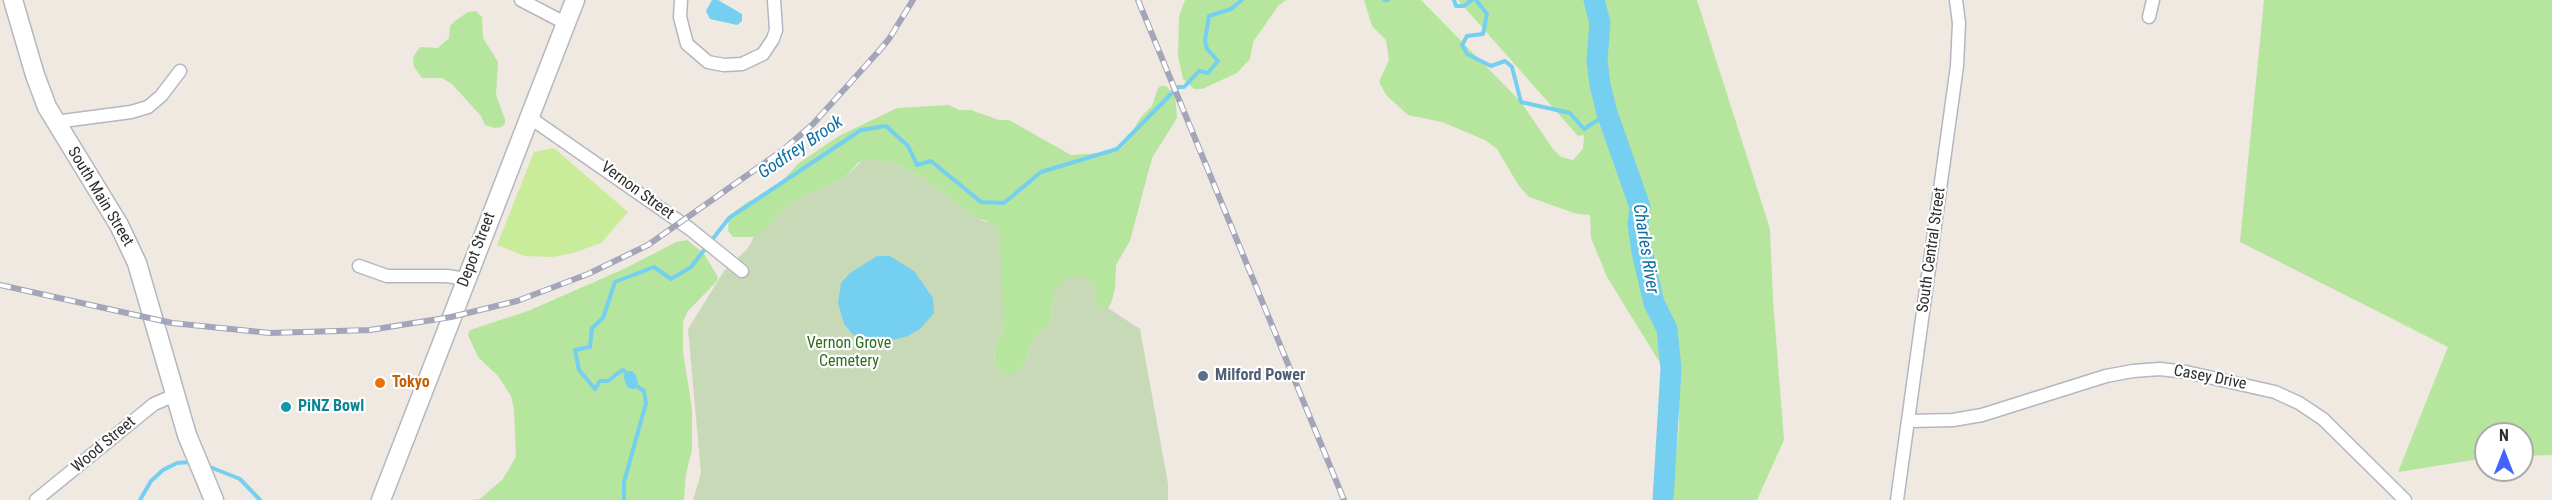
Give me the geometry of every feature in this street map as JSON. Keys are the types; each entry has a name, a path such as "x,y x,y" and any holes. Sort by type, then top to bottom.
{"main road":[{"name":"South Main Street","path":"14,0 35,75 55,122 119,225 134,255 152,308 193,453 214,500"},
{"name":"Depot Street","path":"381,500 574,0"}],"street":[{"path":"521,0 565,23"},
{"path":"681,0 680,17 687,44 708,62 724,65 742,64 763,54 776,30 774,0"},
{"name":"South Central Street","path":"1897,500 1957,66 1959,23 1956,0"},
{"path":"2149,17 2153,0"},
{"path":"55,122 131,112 148,107 161,96 180,71"},
{"name":"Vernon Street","path":"529,117 594,160 742,271"},
{"path":"359,266 387,276 447,276 466,279"},
{"name":"Casey Drive","path":"1909,421 1953,420 1982,415 2106,376 2133,371 2160,369 2186,372 2275,392 2299,403 2323,418 2404,500"},
{"name":"Wood Street","path":"36,500 154,404 175,395"}],"green space":[{"path":"1185,0 1286,0 1278,6 1253,42 1250,59 1237,73 1202,89 1194,89 1183,79 1178,56 1179,16"},
{"path":"1364,0 1421,0 1521,102 1553,149 1561,157 1573,160 1583,149 1584,135 1578,136 1458,0 1697,0 1770,229 1784,440 1757,500 1671,500 1679,428 1679,402 1665,371 1607,277 1591,238 1590,215 1577,214 1529,197 1519,186 1497,149 1485,140 1442,122 1408,115 1387,96 1379,82 1389,60 1386,40 1372,26"},
{"path":"2264,0 2552,0 2552,455 2534,456 2534,422 2474,422 2474,460 2398,472 2448,347 2240,242"},
{"path":"476,11 482,17 483,38 498,62 496,95 505,119 505,124 501,127 494,128 485,125 481,116 452,84 442,78 422,78 414,67 413,57 420,47 438,48 449,38 450,26 455,21 468,12"},
{"path":"1166,86 1175,95 1177,118 1152,158 1130,241 1116,265 1115,289 1111,303 1108,308 1103,309 1099,307 1096,297 1054,292 1051,322 1034,337 1025,362 1016,373 1003,373 994,362 995,346 1004,329 987,221 976,218 923,177 888,161 859,162 844,178 799,198 781,212 772,224 754,237 733,237 728,231 729,218 734,212 749,201 772,192 799,163 839,136 897,108 949,105 959,110 971,110 999,120 1009,120 1071,155 1113,152 1123,147 1141,117 1152,106 1158,88"},
{"path":"554,148 628,212 601,243 573,253 552,257 525,256 497,245 534,152"},
{"name":"Vernon Grove Cemetery","path":"863,160 888,161 923,177 976,218 999,227 1004,329 995,346 994,361 1003,373 1016,373 1025,362 1034,337 1051,322 1054,292 1065,278 1079,276 1089,279 1094,285 1099,307 1108,308 1140,329 1168,484 1168,500 693,500 701,473 688,329 724,271 748,248 754,237 772,224 781,212 799,198 844,178"},
{"path":"687,240 704,254 718,277 717,281 688,311 683,322 683,352 692,409 692,450 686,474 684,500 472,500 480,499 503,479 516,457 514,410 511,396 498,376 478,357 468,335 470,330 528,311 624,269 676,242"}],"water":[{"path":"712,0 718,0 742,14 742,21 737,25 710,19 706,11"},
{"path":"877,256 890,256 914,271 933,298 934,313 920,329 908,336 889,341 872,342 854,336 844,324 838,303 841,283 850,273"}],"waterway":[{"name":"Godfrey Brook","path":"630,377 623,370 608,381 600,381 595,389 579,370 575,350 590,347 592,328 603,318 615,282 654,267 671,279 691,267 729,218 861,130 886,126 908,146 917,165 931,161 981,202 1004,203 1041,172 1117,149 1178,87 1184,87 1199,71 1208,73 1218,61 1207,49 1205,41 1209,16 1231,9 1242,0"},
{"name":"Godfrey Brook","path":"1454,0 1456,6 1464,6 1472,0"},
{"name":"Godfrey Brook","path":"1476,0 1487,14 1483,34 1467,36 1462,45 1467,54 1491,66 1505,61 1512,67 1521,102 1570,113 1584,129 1601,118 1612,127"},
{"name":"Charles River","path":"1594,0 1600,23 1597,60 1600,85 1607,113 1640,207 1638,224 1642,252 1654,303 1667,329 1671,369 1663,500"},
{"name":"Godfrey Brook","path":"630,377 632,383"},
{"name":"Godfrey Brook","path":"624,500 624,482 646,403 644,391 632,383"},
{"name":"Godfrey Brook","path":"140,500 151,481 163,470 177,463 191,462"},
{"name":"Godfrey Brook","path":"205,465 240,479 260,500"}],"railway":[{"path":"0,285 172,323 270,333 370,330 451,317 517,301 588,274 648,245 783,150 813,124 878,52 889,39 913,0"},
{"path":"1138,0 1344,500"}],"place":[{"name":"Milford Power","path":"1203,376"},
{"name":"Tokyo","path":"380,383"},
{"name":"PiNZ Bowl","path":"286,407"}]}
